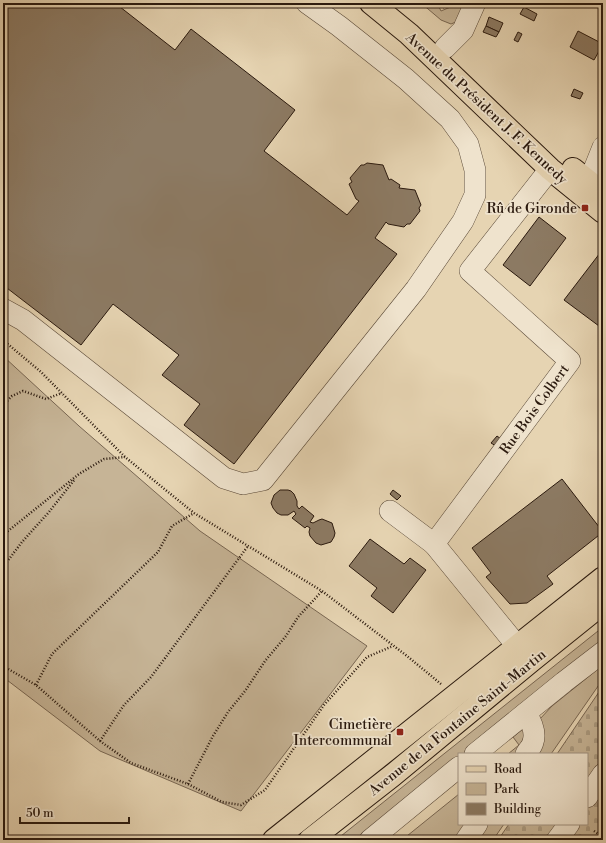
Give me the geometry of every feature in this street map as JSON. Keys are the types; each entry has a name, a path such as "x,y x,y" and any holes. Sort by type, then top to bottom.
{"main road":[{"name":"Avenue du Président J. F. Kennedy","path":"371,3 409,34 550,169 603,212"},
{"name":"Avenue du Président J. F. Kennedy","path":"395,3 420,23 547,148 596,187"},
{"name":"Avenue de la Fontaine Saint-Martin","path":"274,840 462,704 524,654 603,578"},
{"name":"Avenue de la Fontaine Saint-Martin","path":"524,654 603,603"},
{"name":"Avenue de la Fontaine Saint-Martin","path":"310,840 393,775 462,704"}],"street":[{"path":"3,310 23,320 224,478 243,484 263,480 416,289 463,221 475,195 475,170 468,144 450,119 406,80 339,26 307,3"},
{"path":"445,48 463,30 475,3"},
{"path":"596,187 603,148"},
{"name":"Rue Bois Colbert","path":"434,544 570,361 470,271 550,169"},
{"path":"390,511 434,544 524,654"},
{"path":"476,753 603,652"},
{"path":"526,713 530,720 533,734 533,742 527,753"},
{"path":"370,840 458,768"},
{"path":"588,796 603,774"},
{"path":"466,840 476,825"},
{"path":"557,840 567,825"}],"path":[{"path":"3,340 41,372 125,457 194,513 322,591 407,656 462,704"},
{"path":"3,405 12,396 23,391 46,399 62,393"},
{"path":"3,536 78,474 104,459 125,457"},
{"path":"3,567 22,542 49,512 78,474"},
{"path":"36,685 52,654 158,552 172,526 194,513"},
{"path":"100,741 124,705 151,677 248,546"},
{"path":"188,784 213,736 228,712 245,691 265,661 286,636 298,617 322,591"},
{"path":"3,666 36,685 100,741 131,763 188,784 222,802 241,805 265,790 324,705 367,657 394,646"},
{"path":"594,831 603,837"}],"green space":[{"path":"421,3 437,3 441,11 460,3 467,3 458,21 451,24 441,20"},
{"path":"3,356 79,426 200,531 367,646 241,811 100,751 3,677"},
{"path":"603,627 603,644 467,753 458,753 458,761 362,840 336,840"},
{"path":"603,665 603,679 552,753 535,753 539,720 552,706"},
{"path":"603,686 603,840 498,840 508,825 588,825 588,753 558,753"},
{"path":"524,728 526,732 517,753 509,753 519,745 513,737"},
{"path":"458,795 458,825 467,825 457,840 402,840"},
{"path":"485,825 503,825 493,840 475,840"}],"building":[{"path":"8,3 115,3 175,50 191,29 295,110 264,151 347,215 359,201 356,199 349,184 352,182 350,178 361,165 367,163 383,165 389,180 391,179 400,185 399,188 415,190 421,205 419,208 420,211 410,224 407,224 404,227 388,224 386,222 375,238 397,254 234,464 184,425 200,404 162,375 179,355 113,304 81,345 3,285 3,10"},
{"path":"440,3 455,3 443,8"},
{"path":"524,7 537,14 534,21 520,14"},
{"path":"489,17 503,23 499,32 486,26"},
{"path":"486,26 499,32 496,37 483,32"},
{"path":"578,31 603,44 594,60 570,47"},
{"path":"518,32 522,34 518,42 514,40"},
{"path":"574,89 583,93 580,99 571,96"},
{"path":"539,217 566,238 530,286 503,265"},
{"path":"600,253 603,255 603,329 564,300"},
{"path":"497,436 501,439 496,446 491,443"},
{"path":"562,479 603,532 547,576 553,584 527,603 510,604 486,577 491,573 472,548"},
{"path":"280,490 288,490 294,494 299,509 302,506 314,516 310,522 313,523 322,519 332,523 335,533 331,542 321,545 316,543 310,536 310,528 307,526 305,528 292,518 296,514 294,511 288,515 281,515 277,513 271,503 274,495"},
{"path":"393,490 401,496 397,500 390,494"},
{"path":"370,539 404,564 410,558 426,570 393,613 371,596 377,588 349,566"}],"place":[{"name":"Rû de Gironde","path":"585,208"},
{"name":"Cimetière Intercommunal","path":"400,732"}]}
